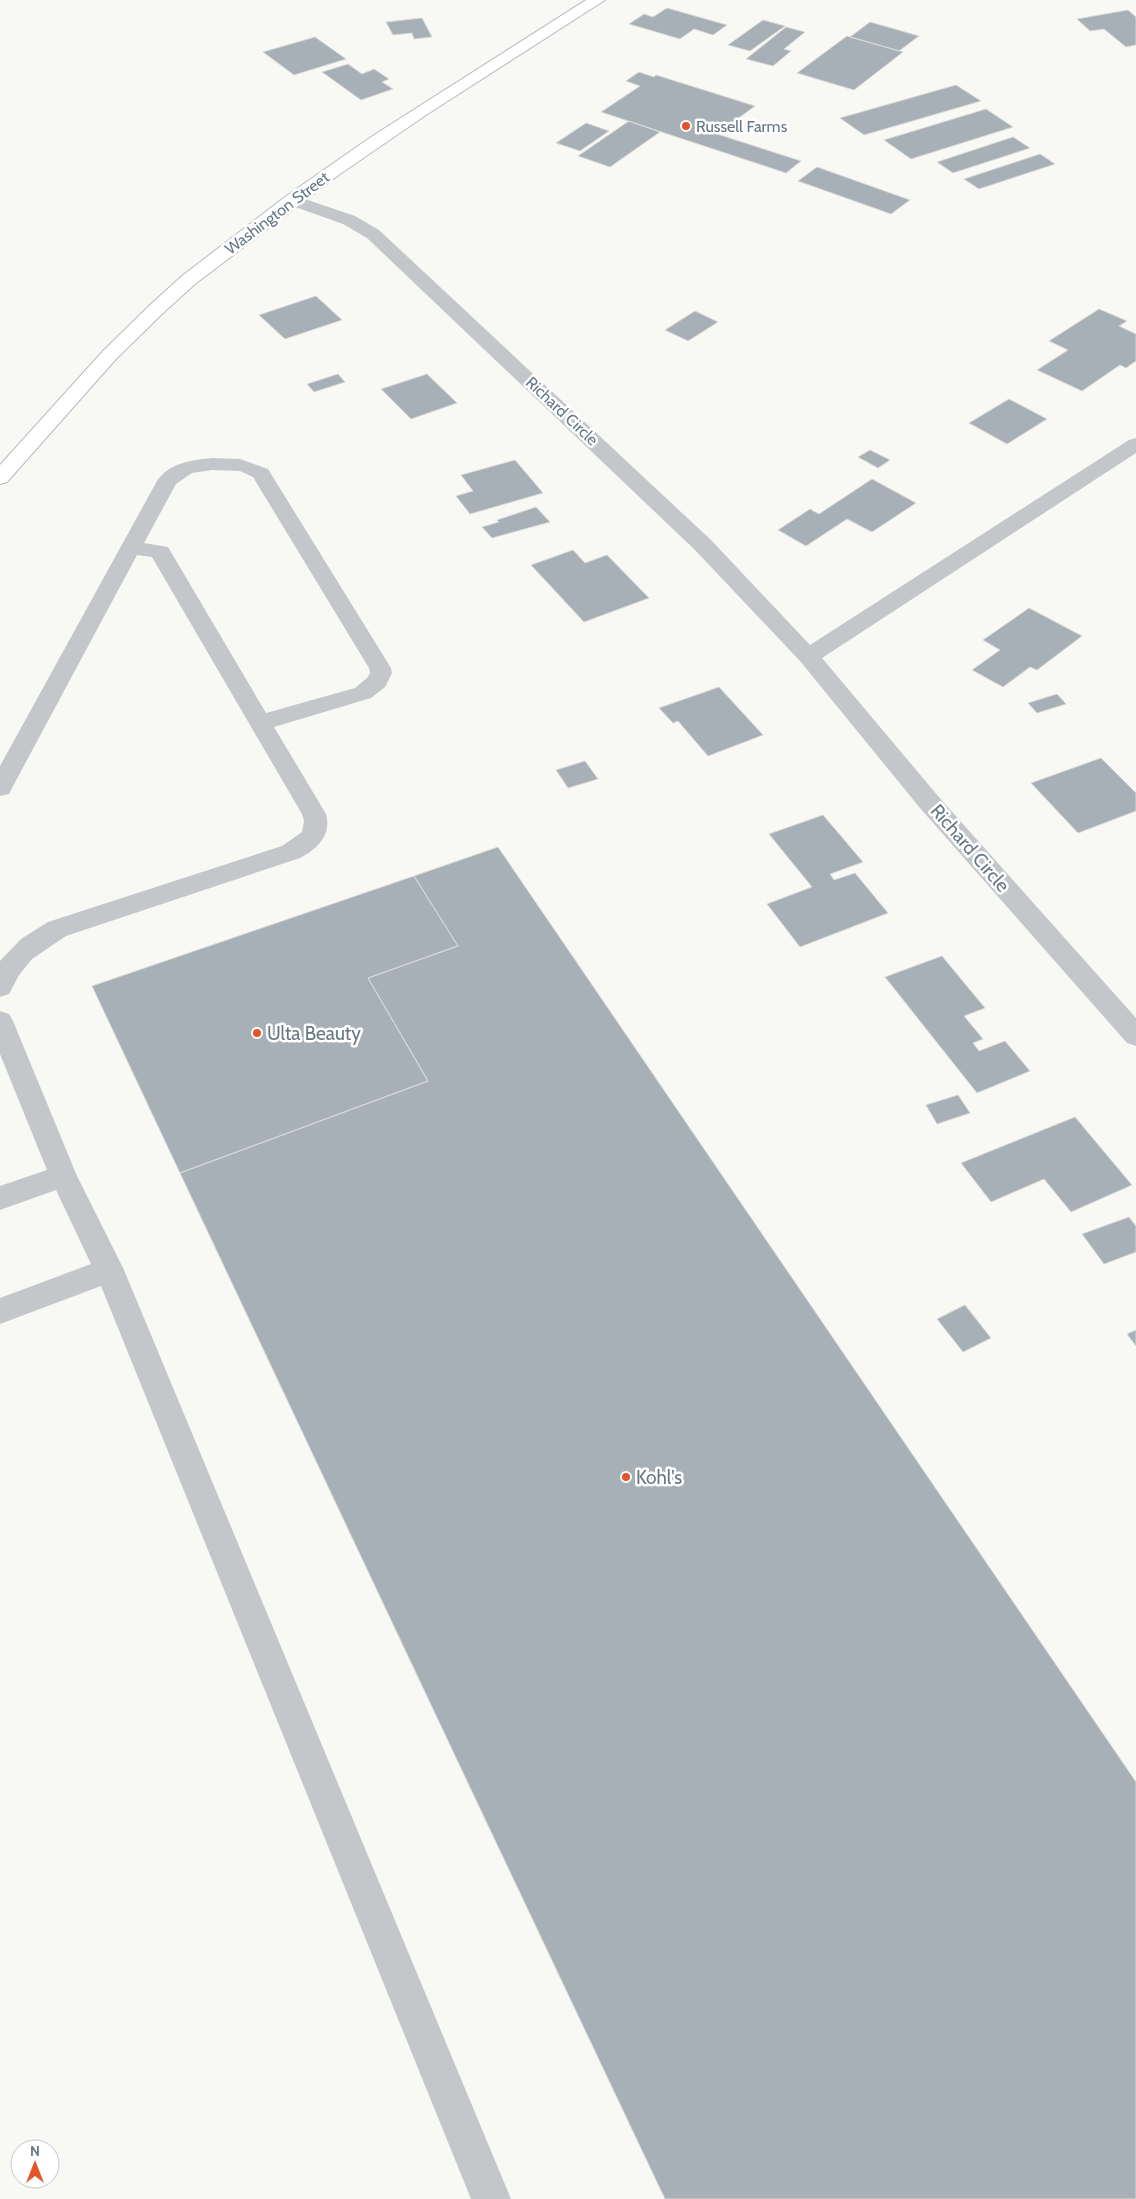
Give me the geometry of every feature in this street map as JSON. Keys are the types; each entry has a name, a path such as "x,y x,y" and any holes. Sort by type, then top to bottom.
{"main road":[{"name":"Washington Street","path":"0,478 87,381 162,304 208,264 330,172 479,73 596,0"}],"street":[{"name":"Richard Circle","path":"292,200 349,220 373,234 703,545 808,656 929,802 1136,1036"},
{"path":"808,656 1136,444"},
{"path":"0,788 167,481 177,472 195,466 238,464 254,468 263,476 378,664 380,673 374,686 363,693 260,723"},
{"path":"0,987 7,971 19,955 43,936 57,929 291,852 309,840 316,830 314,814 160,552 130,548"},
{"path":"0,1021 63,1176 110,1270 491,2199"},
{"path":"5,1194 63,1176"},
{"path":"0,1311 110,1270"}],"building":[{"path":"667,8 727,25 713,35 694,29 680,39 629,24 644,14 653,17"},
{"path":"1128,10 1136,17 1136,45 1126,47 1104,29 1090,31 1077,19"},
{"path":"422,18 432,37 414,39 412,33 393,35 386,22"},
{"path":"763,20 785,26 750,51 728,45"},
{"path":"870,22 919,36 899,51 850,37"},
{"path":"786,27 805,32 784,49 791,51 773,66 746,59"},
{"path":"847,36 903,52 854,90 797,73"},
{"path":"315,37 346,59 294,75 263,52"},
{"path":"348,64 362,74 374,69 389,79 382,82 393,89 361,100 322,72"},
{"name":"Russell Farms","path":"639,72 654,77 656,75 755,106 717,134 801,161 786,173 601,112 640,86 626,81"},
{"path":"956,85 981,101 864,135 840,118"},
{"path":"986,109 1013,127 911,159 884,140"},
{"path":"629,121 660,132 610,167 578,156"},
{"path":"586,123 609,131 580,151 556,143"},
{"path":"1013,137 1030,148 953,173 937,162"},
{"path":"1040,154 1055,164 979,189 964,179"},
{"path":"817,167 910,200 891,214 798,181"},
{"path":"316,296 342,320 285,339 259,315"},
{"path":"1099,309 1127,321 1119,326 1136,334 1136,361 1126,368 1120,365 1082,391 1037,370 1068,350 1049,341"},
{"path":"695,311 718,322 688,341 665,330"},
{"path":"338,374 345,382 314,392 307,384"},
{"path":"427,374 457,403 411,419 381,389"},
{"path":"1009,399 1047,419 1007,444 969,423"},
{"path":"870,450 890,460 878,468 858,457"},
{"path":"515,460 543,493 470,514 456,496 473,491 461,475"},
{"path":"872,479 916,503 872,532 847,519 806,546 778,530 810,509 819,514"},
{"path":"536,507 550,522 492,538 482,527 499,522 497,520"},
{"path":"573,550 585,563 607,555 649,598 584,622 531,565"},
{"path":"1029,608 1082,636 1037,670 1030,667 1003,687 972,670 1000,650 983,640"},
{"path":"719,687 763,735 708,756 678,721 673,723 659,708"},
{"path":"1057,694 1066,704 1037,713 1028,703"},
{"path":"1101,758 1136,793 1136,811 1078,833 1031,783"},
{"path":"585,761 598,779 568,788 556,770"},
{"path":"823,815 863,862 830,874 834,880 855,873 888,913 800,947 767,904 812,887 769,834"},
{"name":"Kohl's","path":"498,847 1136,1782 1136,2199 665,2199 180,1173 428,1081 368,978 458,946 414,876"},
{"name":"Ulta Beauty","path":"414,876 458,946 368,978 428,1081 180,1173 92,986"},
{"path":"942,956 985,1008 964,1016 983,1039 973,1043 979,1051 1005,1041 1030,1071 977,1093 885,977"},
{"path":"958,1095 970,1113 937,1124 926,1105"},
{"path":"1075,1117 1132,1185 1071,1212 1044,1179 991,1202 961,1163"},
{"path":"1129,1217 1136,1226 1136,1252 1104,1264 1082,1234"},
{"path":"965,1305 991,1338 963,1352 937,1319"},
{"path":"1136,1330 1136,1346 1127,1334"}],"place":[{"name":"Russell Farms","path":"686,126"},
{"name":"Ulta Beauty","path":"257,1033"},
{"name":"Kohl's","path":"626,1477"}]}
